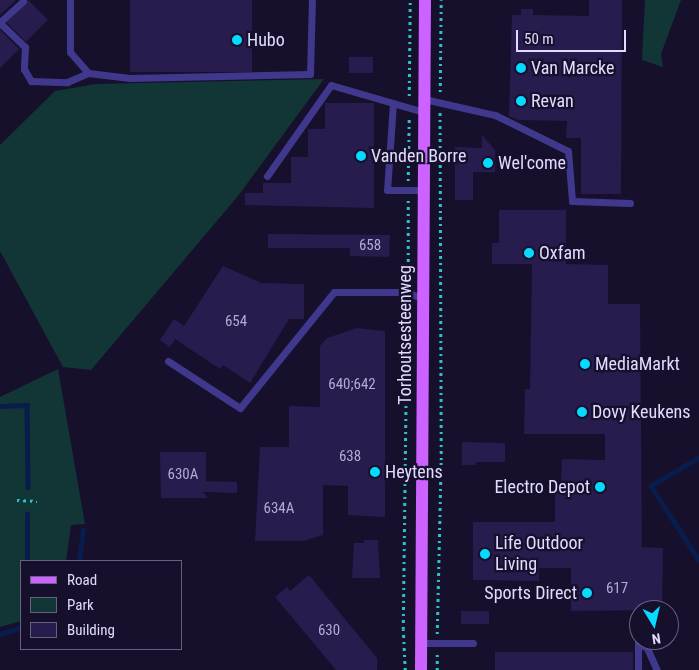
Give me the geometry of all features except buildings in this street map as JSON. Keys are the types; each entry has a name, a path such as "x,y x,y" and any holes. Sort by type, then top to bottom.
{"main road":[{"name":"Torhoutsesteenweg","path":"421,670 425,0"}],"lane":[{"path":"70,0 70,52 88,73"},
{"path":"23,1 0,22 25,47 24,69 32,81 67,82 88,73 130,78 310,74 312,0"},
{"path":"267,176 331,85 424,112"},
{"path":"424,99 495,115 568,151 572,201 630,203"},
{"path":"393,103 387,190 424,190"},
{"path":"168,361 240,408 334,292 408,292 423,299"},
{"path":"421,643 473,643"},
{"path":"638,650 638,670"},
{"path":"649,650 657,670"}],"path":[{"path":"405,670 402,629 405,614 410,0"},
{"path":"437,670 441,452 441,0"},
{"path":"17,500 37,501"}],"green space":[{"path":"645,0 681,0 661,54 663,67 642,60"},
{"path":"324,79 238,196 91,370 63,367 0,251 0,145 55,91 96,84"},
{"path":"58,369 85,524 71,525 66,560 20,560 20,621 0,627 0,397"}],"waterway":[{"path":"0,406 27,405 28,487"},
{"path":"699,458 651,486 699,560"},
{"path":"27,514 27,560"},
{"path":"79,560 83,530"},
{"path":"0,634 20,627"}],"place":[{"name":"Hubo","path":"237,40"},
{"name":"Van Marcke","path":"521,68"},
{"name":"Revan","path":"521,101"},
{"name":"Vanden Borre","path":"361,156"},
{"name":"Wel'come","path":"488,163"},
{"name":"Oxfam","path":"529,253"},
{"name":"MediaMarkt","path":"585,364"},
{"name":"Dovy Keukens","path":"582,412"},
{"name":"Heytens","path":"375,472"},
{"name":"Electro Depot","path":"600,487"},
{"name":"Life Outdoor Living","path":"485,554"},
{"name":"Sports Direct","path":"587,593"}]}
